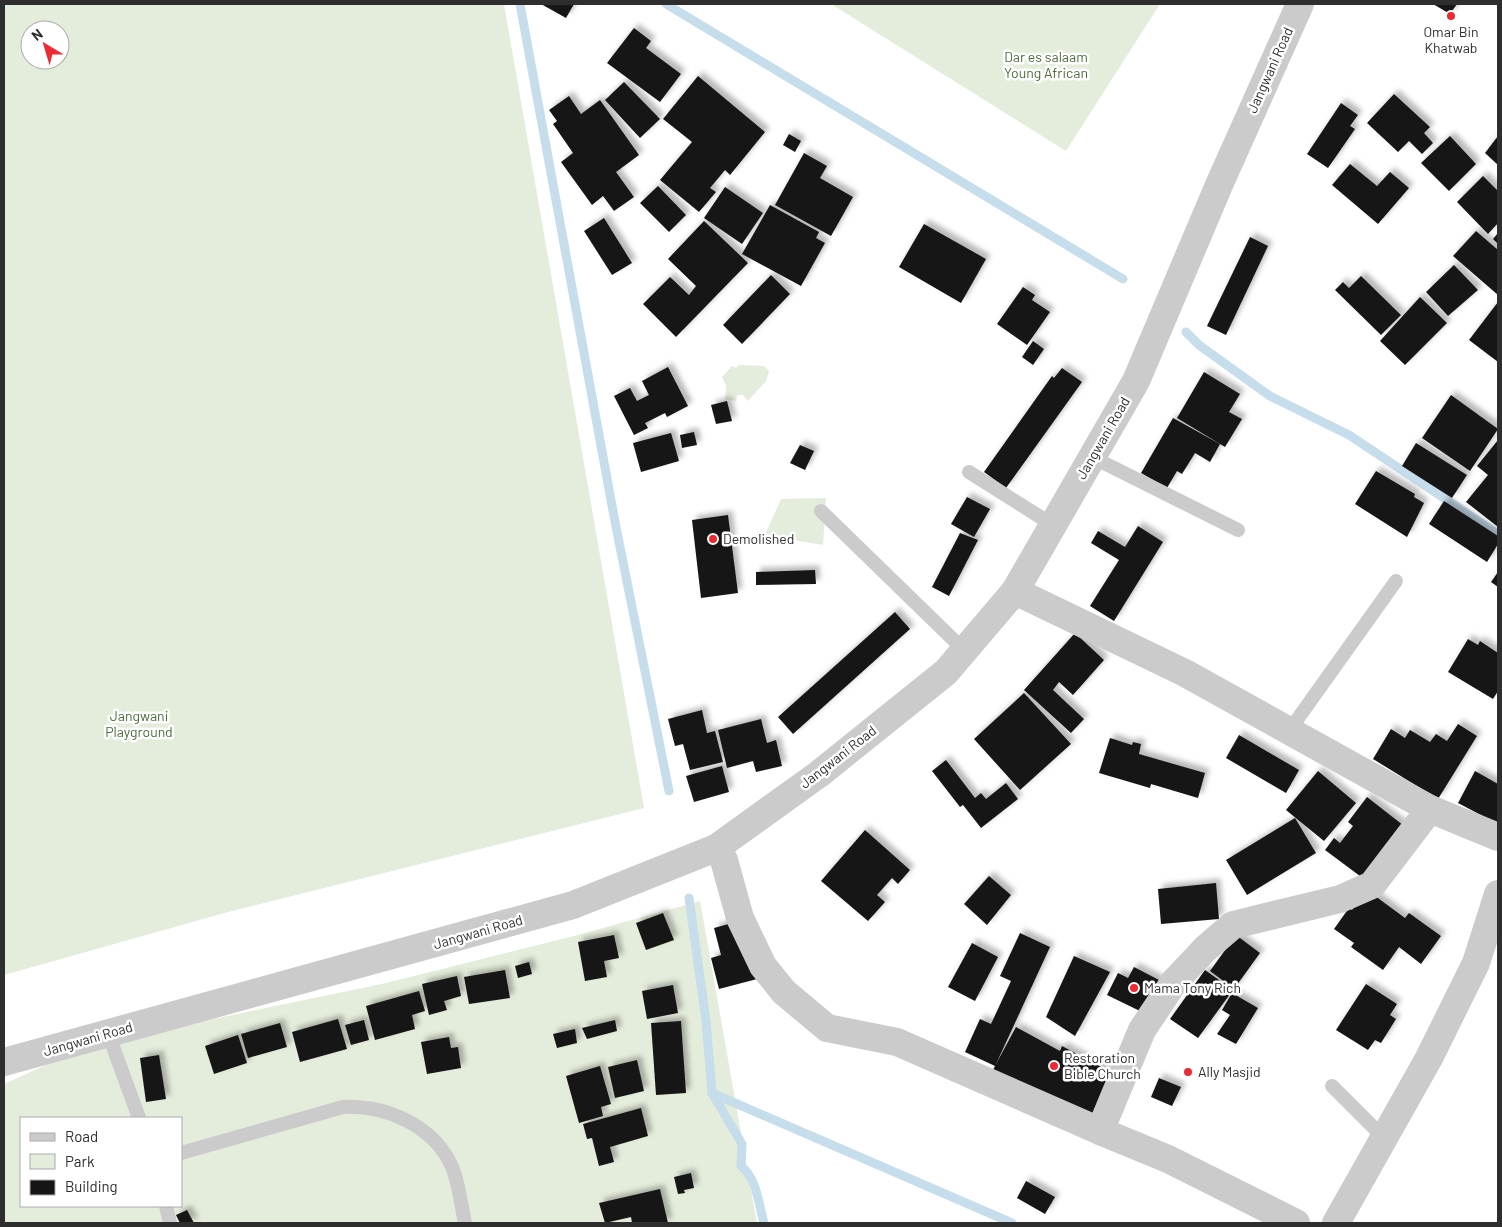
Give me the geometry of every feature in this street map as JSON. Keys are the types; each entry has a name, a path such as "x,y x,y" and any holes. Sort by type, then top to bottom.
{"street":[{"name":"Jangwani Road","path":"4,1062 315,974 442,943 573,905 716,848 827,768 946,672 1015,590 1136,381 1219,185 1300,4"},
{"path":"1015,590 1186,673 1430,809 1498,837"},
{"path":"1100,1131 1142,1030 1174,982 1205,949 1233,925 1340,899 1372,885 1430,809"},
{"path":"716,848 724,860 740,918 763,966 784,992 810,1016 827,1028 897,1042 1168,1159 1296,1223"},
{"path":"1336,1223 1429,1058 1476,963 1498,894"}],"lane":[{"path":"1092,457 1238,530"},
{"path":"969,472 1053,525"},
{"path":"821,511 964,650"},
{"path":"1289,731 1396,581"},
{"path":"108,1033 139,1117"},
{"path":"1332,1086 1383,1137"},
{"path":"182,1153 343,1107 360,1106 379,1110 400,1117 424,1131 439,1147 452,1167 465,1223"},
{"path":"166,1207 170,1223"}],"green space":[{"name":"Jangwani Playground","path":"4,4 504,4 644,808 228,912 4,975"},
{"name":"Dar es salaam Young African","path":"831,4 1160,4 1066,151"},
{"path":"739,365 764,366 769,371 766,381 748,401 743,395 737,395 736,401 725,399 726,385 722,377 732,366 736,368"},
{"path":"826,498 823,545 765,535 781,499"},
{"path":"700,901 757,1223 4,1223 4,1084 93,1044 386,983 578,935"}],"building":[{"path":"541,4 574,4 566,18"},
{"path":"1433,4 1457,4 1450,14"},
{"path":"634,28 651,41 646,48 681,74 660,102 607,63"},
{"path":"698,76 765,132 730,175 725,170 710,188 716,192 699,212 660,180 692,142 663,119"},
{"path":"624,82 660,119 640,138 605,100"},
{"path":"1394,94 1430,127 1424,133 1433,143 1422,154 1409,141 1398,152 1367,123"},
{"path":"569,96 581,114 600,100 639,155 616,172 634,197 614,211 603,196 592,205 561,162 573,153 553,124 557,121 549,110"},
{"path":"1341,103 1358,115 1350,126 1355,129 1328,168 1307,154"},
{"path":"789,134 801,141 795,152 783,145"},
{"path":"1450,136 1476,164 1449,191 1421,163"},
{"path":"1498,136 1498,165 1485,153"},
{"path":"804,153 827,166 820,178 853,197 831,236 775,205"},
{"path":"1350,164 1377,186 1390,172 1409,188 1378,224 1332,185"},
{"path":"1483,176 1498,191 1498,223 1488,234 1457,202"},
{"path":"658,186 686,215 669,232 640,203"},
{"path":"725,187 763,213 742,244 704,218"},
{"path":"770,205 819,232 816,238 825,243 801,286 742,254"},
{"path":"604,218 632,263 612,275 584,231"},
{"path":"704,221 748,263 676,337 643,304 670,277 689,295 696,286 668,259"},
{"path":"924,224 986,259 961,303 899,267"},
{"path":"1476,231 1498,250 1498,295 1453,256"},
{"path":"1498,233 1498,244 1493,239"},
{"path":"1250,237 1268,246 1226,335 1207,326"},
{"path":"1454,265 1478,290 1448,316 1426,292"},
{"path":"771,275 790,294 742,344 723,325"},
{"path":"1361,276 1401,315 1381,335 1335,290 1343,282 1349,288"},
{"path":"1023,287 1035,295 1032,300 1050,312 1027,345 997,324"},
{"path":"1420,297 1447,323 1405,365 1380,341"},
{"path":"1498,302 1498,362 1469,340"},
{"path":"1033,341 1044,349 1033,365 1022,357"},
{"path":"668,367 688,406 667,417 665,413 645,423 648,428 634,435 614,396 630,388 637,401 649,395 642,381"},
{"path":"1062,368 1082,382 1006,488 984,472 1052,376 1054,378"},
{"path":"1204,372 1240,394 1229,412 1242,419 1225,447 1177,418"},
{"path":"1451,395 1498,429 1470,471 1422,438"},
{"path":"727,401 732,421 716,424 711,405"},
{"path":"1173,418 1220,444 1210,462 1195,453 1182,474 1177,471 1167,488 1141,473"},
{"path":"694,432 697,445 682,448 680,435"},
{"path":"671,433 679,461 641,472 633,443"},
{"path":"1498,440 1498,527 1466,502 1488,475 1477,466"},
{"path":"1416,443 1467,475 1452,498 1402,466"},
{"path":"800,445 814,451 805,470 790,463"},
{"path":"1376,471 1415,494 1414,497 1424,503 1407,537 1355,504"},
{"path":"967,497 990,509 974,537 951,524"},
{"path":"1444,501 1498,536 1498,544 1487,562 1429,524"},
{"name":"Demolished","path":"728,515 738,593 701,598 692,520"},
{"path":"1138,526 1163,542 1114,621 1090,606 1119,560 1091,543 1098,531 1125,547"},
{"path":"960,533 978,540 949,596 932,587"},
{"path":"815,570 816,584 756,585 756,572"},
{"path":"1498,572 1498,587 1491,582"},
{"path":"895,612 910,629 793,734 778,717"},
{"path":"1075,633 1104,660 1073,695 1059,682 1053,690 1084,719 1071,733 1024,690"},
{"path":"1468,639 1478,645 1480,641 1498,653 1498,691 1493,699 1448,672"},
{"path":"1024,693 1071,744 1020,790 974,739"},
{"path":"702,710 707,733 715,731 723,762 690,770 683,744 675,746 668,719"},
{"path":"761,719 767,743 776,740 782,766 756,772 753,761 727,768 718,730"},
{"path":"1458,724 1477,736 1438,799 1373,759 1391,729 1405,738 1410,730 1430,742 1436,734 1447,741"},
{"path":"1239,735 1299,770 1286,793 1226,758"},
{"path":"1110,738 1132,745 1133,742 1141,744 1139,754 1205,773 1198,798 1151,784 1150,788 1099,773"},
{"path":"946,760 975,798 981,793 986,799 1006,783 1018,799 981,828 963,805 960,807 932,771"},
{"path":"722,766 729,792 694,802 686,776"},
{"path":"1318,771 1356,803 1324,841 1286,810"},
{"path":"1475,771 1498,784 1498,824 1458,803"},
{"path":"1367,797 1408,829 1368,882 1325,850 1334,838 1340,843 1353,826 1348,822"},
{"path":"1295,818 1316,853 1247,895 1226,860"},
{"path":"865,830 910,870 898,884 892,878 877,895 885,902 868,921 821,881"},
{"path":"989,876 1011,895 987,925 964,904"},
{"path":"1216,883 1219,919 1161,924 1158,889"},
{"path":"1367,890 1405,918 1409,913 1441,936 1421,964 1399,947 1383,970 1351,947 1354,943 1334,929 1349,908 1352,910"},
{"path":"663,913 674,940 646,950 636,923"},
{"path":"736,922 757,979 719,989 711,958 721,955 714,928"},
{"path":"1020,933 1050,947 996,1064 1016,1027 1060,1051 1062,1046 1114,1074 1089,1120 993,1070 995,1066 965,1052 980,1019 991,1024 1011,981 1000,976"},
{"path":"614,935 619,958 604,961 607,977 585,981 578,942"},
{"path":"1236,935 1260,953 1234,989 1210,971"},
{"path":"972,943 998,957 975,1001 948,987"},
{"path":"1074,956 1110,972 1075,1036 1046,1017"},
{"path":"529,962 532,974 518,978 515,966"},
{"name":"Mama Tony Rich","path":"1134,967 1161,981 1144,1013 1107,995 1118,973 1128,978"},
{"path":"505,970 510,998 469,1004 464,977"},
{"path":"1205,970 1233,990 1198,1038 1170,1019"},
{"path":"457,976 461,996 444,1001 447,1010 429,1015 422,984"},
{"path":"1366,984 1397,1004 1390,1015 1396,1019 1381,1043 1375,1040 1368,1050 1336,1030"},
{"path":"673,985 678,1013 647,1019 642,991"},
{"path":"419,991 425,1011 412,1015 415,1029 375,1040 366,1006"},
{"path":"1232,993 1258,1008 1236,1044 1217,1034 1230,1015 1222,1010"},
{"path":"338,1019 347,1049 300,1062 292,1032"},
{"path":"364,1020 369,1040 351,1045 345,1025"},
{"path":"615,1020 617,1031 587,1039 582,1028"},
{"path":"681,1021 686,1093 656,1095 651,1023"},
{"path":"280,1023 287,1047 248,1058 241,1034"},
{"path":"575,1029 577,1043 557,1048 553,1034"},
{"path":"238,1035 247,1063 214,1074 205,1046"},
{"path":"449,1037 451,1048 458,1047 461,1068 427,1074 421,1042"},
{"path":"159,1055 166,1099 146,1102 140,1058"},
{"path":"637,1060 644,1091 615,1098 608,1067"},
{"path":"600,1066 611,1104 601,1107 603,1116 579,1123 566,1076"},
{"path":"1159,1078 1181,1087 1172,1106 1151,1097"},
{"path":"641,1108 648,1136 610,1147 614,1162 599,1166 592,1138 587,1139 583,1124"},
{"path":"691,1173 694,1188 684,1190 685,1193 678,1194 674,1177"},
{"path":"1026,1181 1055,1197 1045,1214 1017,1198"},
{"path":"660,1189 668,1223 632,1223 631,1217 605,1223 599,1203"},
{"path":"187,1210 194,1223 180,1223 176,1215"}],"waterway":[{"path":"520,4 615,522 669,791"},
{"path":"666,4 1123,279"},
{"path":"1186,332 1199,345 1270,396 1349,435 1498,534"},
{"path":"689,898 706,1021 712,1093 742,1144 741,1166 754,1185 764,1223"},
{"path":"712,1093 1012,1223"}],"place":[{"name":"Omar Bin Khatwab","path":"1451,16"},
{"name":"Demolished","path":"713,539"},
{"name":"Mama Tony Rich","path":"1134,988"},
{"name":"Restoration Bible Church","path":"1054,1066"},
{"name":"Ally Masjid","path":"1188,1072"}]}
